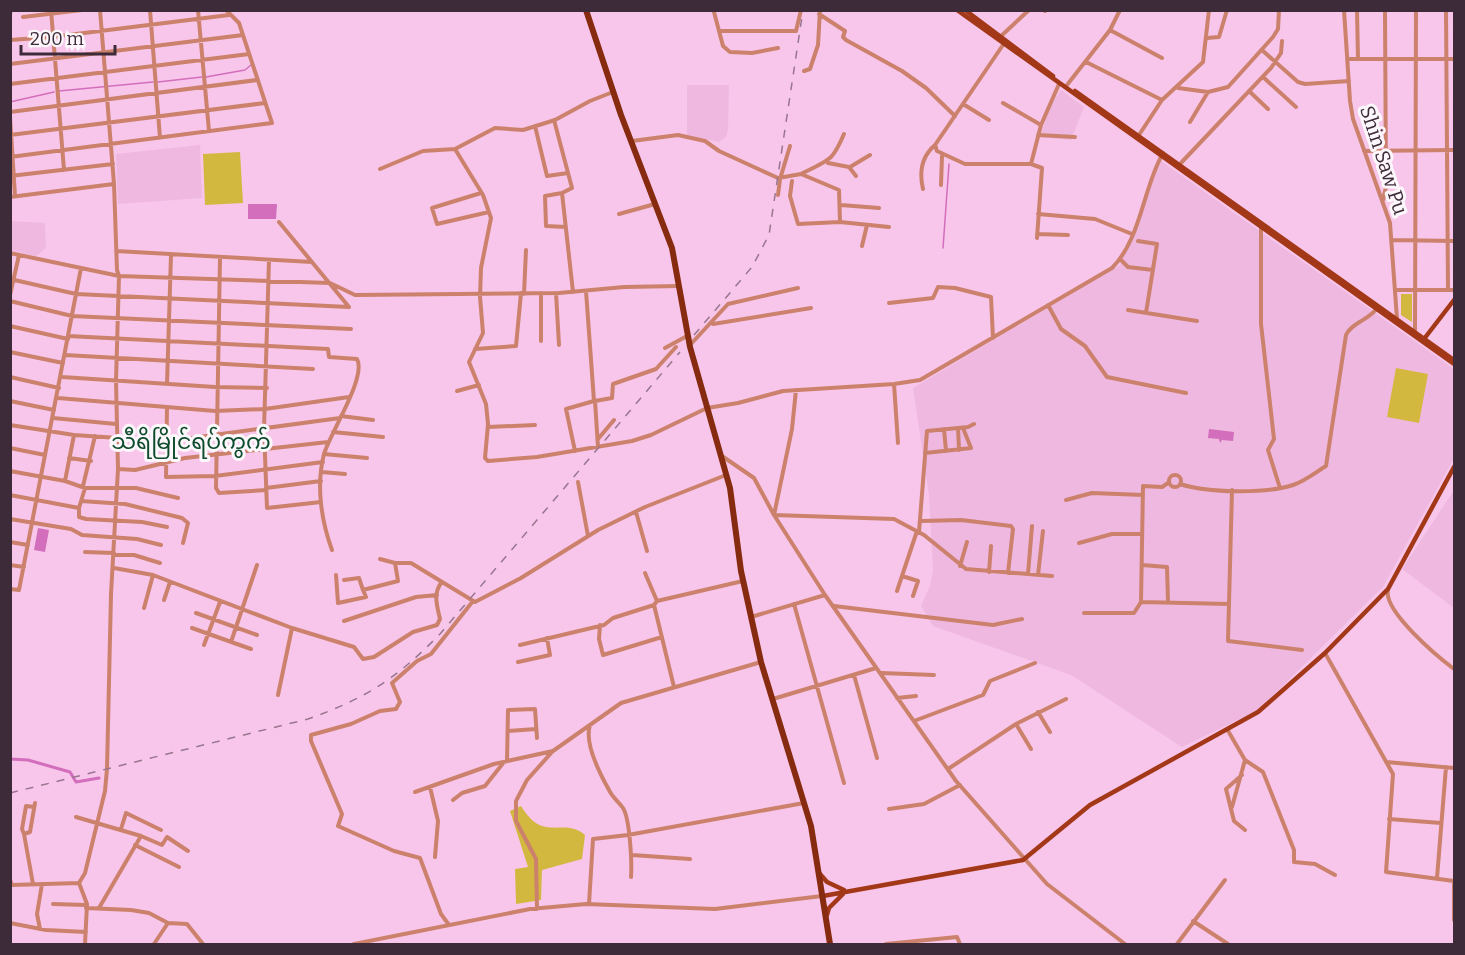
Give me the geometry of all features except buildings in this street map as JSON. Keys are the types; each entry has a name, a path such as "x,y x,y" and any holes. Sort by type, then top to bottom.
{"highway":[{"path":"586,10 631,141 669,238 690,345 706,408 722,456 743,581 761,662 804,803 819,873 830,945"}],"main road":[{"path":"957,10 1138,137"},
{"path":"965,10 1059,84 1163,154 1455,362"},
{"path":"1163,154 1261,224"},
{"path":"1423,340 1455,300"},
{"path":"1378,308 1397,319 1415,334"},
{"path":"823,896 1023,860 1090,805 1258,712 1325,653 1388,590 1455,467"},
{"path":"819,873 838,889 850,891"},
{"path":"826,918 829,908 838,896 850,891"}],"street":[{"path":"23,17 82,10"},
{"path":"85,945 86,906 79,883 85,873 107,769 111,594 118,469 116,381 120,297 113,164 100,10"},
{"path":"150,10 160,138"},
{"path":"198,10 209,131"},
{"path":"721,31 796,31 801,10"},
{"path":"1000,37 1029,10"},
{"path":"1138,137 1162,100 1178,88 1203,62 1209,10"},
{"path":"1207,38 1219,37 1227,10"},
{"path":"1178,88 1208,92 1228,87 1263,51 1278,29 1279,10"},
{"name":"Shin Saw Pu","path":"1344,10 1353,119 1383,201 1391,240 1397,319"},
{"path":"1357,10 1358,59"},
{"path":"1383,201 1385,10"},
{"path":"1415,334 1416,10"},
{"path":"1446,10 1448,290"},
{"path":"714,11 723,46 730,52 752,53 778,48"},
{"path":"1067,86 1110,30 1120,11"},
{"path":"52,12 56,92 64,170"},
{"path":"804,71 810,69 818,45 819,12"},
{"path":"819,12 845,31 843,37 846,40 902,71 926,88 955,116"},
{"path":"10,40 101,31 227,13 239,23 272,123 12,156"},
{"path":"1110,30 1162,58"},
{"path":"10,64 243,35"},
{"path":"1180,164 1276,62 1281,53 1282,41"},
{"path":"923,189 922,165 926,153 935,144 1005,43"},
{"path":"1263,51 1298,82 1305,84 1349,81"},
{"path":"10,84 249,54"},
{"path":"1349,59 1455,59"},
{"path":"1086,62 1162,100"},
{"path":"1263,77 1296,107"},
{"path":"10,112 256,80"},
{"path":"1031,164 1041,124 1059,84"},
{"path":"1249,91 1268,109"},
{"path":"380,169 423,151 455,149 495,128 524,130 554,120 614,92"},
{"path":"1190,122 1208,92"},
{"path":"11,135 266,103"},
{"path":"1003,103 1041,124"},
{"path":"963,104 989,120"},
{"path":"10,117 13,197 114,184"},
{"path":"554,120 571,189 545,196 546,226 566,227"},
{"path":"536,126 547,176 568,173"},
{"path":"631,141 678,135 705,141 719,151 780,179 801,174 828,163 839,148 844,134"},
{"path":"1038,135 1075,137"},
{"path":"935,144 942,155 954,161 974,165 1031,164 1042,168 1037,236 1068,235"},
{"path":"778,195 780,179 790,146"},
{"path":"455,149 481,193 491,218 485,242 480,293 483,333 469,362 486,404 488,427 485,458 488,461 575,451 651,435 706,408 796,390 894,384 920,380 1112,268 1120,259 1132,234 1154,170 1163,154"},
{"path":"1364,151 1455,150"},
{"path":"828,163 849,167 870,155"},
{"path":"941,184 942,155"},
{"path":"13,176 113,164"},
{"path":"849,167 856,176"},
{"path":"801,174 839,190 840,222"},
{"path":"792,181 790,196 798,224 840,222 889,227"},
{"path":"481,193 432,208 437,224 489,212"},
{"path":"562,193 573,292"},
{"path":"619,214 656,204"},
{"path":"841,205 879,208"},
{"path":"1038,214 1095,219 1132,234"},
{"path":"12,280 76,294 268,305 349,307 279,222"},
{"path":"1261,224 1261,324 1274,439 1268,450 1280,488"},
{"path":"862,246 867,225"},
{"path":"1391,240 1455,241"},
{"path":"1138,241 1157,244 1146,313"},
{"path":"474,350 516,345 526,250"},
{"path":"116,251 312,262"},
{"path":"10,253 119,276 330,283 355,295 556,293 679,286"},
{"path":"10,295 19,255"},
{"path":"167,384 171,255"},
{"path":"220,258 215,387 215,476 219,493 321,481"},
{"path":"1120,259 1128,267 1153,270"},
{"path":"269,260 264,429 267,508 321,502"},
{"path":"10,589 19,590 58,398 81,268"},
{"path":"889,303 933,297 938,287 955,288 991,297 993,338"},
{"path":"690,345 732,303 798,288"},
{"path":"1395,290 1455,290"},
{"path":"586,291 598,447"},
{"path":"541,293 541,341"},
{"path":"556,293 559,345"},
{"path":"10,301 72,316 351,329"},
{"path":"1048,305 1061,329 1085,346 1107,377 1186,393"},
{"path":"712,324 811,308"},
{"path":"1168,483 1173,487 1180,484 1232,490 1280,488 1296,484 1326,466 1346,335 1348,329 1370,318 1378,308"},
{"path":"1128,310 1197,321"},
{"path":"10,326 68,337 328,349 329,357 357,359 359,372 324,454 321,502 324,529 332,550"},
{"path":"665,348 688,336"},
{"path":"575,451 566,409 612,398 613,384 656,369 676,347"},
{"path":"10,352 63,363"},
{"path":"64,355 313,369"},
{"path":"10,377 59,388"},
{"path":"62,377 267,388"},
{"path":"894,384 898,443"},
{"path":"457,391 479,385"},
{"path":"774,515 792,429 796,390"},
{"path":"58,398 215,411 265,408 348,397"},
{"path":"10,401 54,410"},
{"path":"167,407 165,475 171,479 215,476 323,462"},
{"path":"118,448 341,417 373,420"},
{"path":"53,418 116,424"},
{"path":"597,440 614,420"},
{"path":"897,591 921,521 927,431 960,428 974,424"},
{"path":"10,425 74,435 118,438"},
{"path":"488,427 535,425"},
{"path":"959,450 960,428"},
{"path":"925,453 972,447 960,428"},
{"path":"944,429 945,451"},
{"path":"333,432 384,437"},
{"path":"65,481 74,435"},
{"path":"95,436 79,517 115,519 167,527"},
{"path":"118,469 135,470 165,462 328,442"},
{"path":"10,448 45,455"},
{"path":"324,454 367,458"},
{"path":"722,456 754,478 774,515 825,595 960,785 1023,860 1065,900 1125,945"},
{"path":"69,458 91,461"},
{"path":"10,471 65,481 84,487 117,487 178,498"},
{"path":"322,472 345,474"},
{"path":"1084,613 1134,614 1141,602 1143,486 1162,487 1175,474 1181,478 1180,484"},
{"path":"380,559 395,563 411,563 473,601 480,600 521,578 588,536 636,512 726,475"},
{"path":"578,482 588,536"},
{"path":"1232,490 1228,641 1302,650"},
{"path":"1066,500 1085,493 1143,495"},
{"path":"10,495 79,508"},
{"path":"81,501 116,504 186,519 183,543"},
{"path":"636,512 646,551"},
{"path":"774,515 894,519 918,531 960,566 989,572 1052,576"},
{"path":"10,519 71,529 82,535 161,544"},
{"path":"921,521 961,520 1011,526 1013,529 1008,573"},
{"path":"1028,574 1032,526"},
{"path":"1038,575 1043,531"},
{"path":"1079,543 1112,534 1142,534"},
{"path":"10,542 28,545"},
{"path":"960,566 967,542"},
{"path":"989,572 991,546"},
{"path":"85,552 134,555 160,563"},
{"path":"363,590 398,581 395,563"},
{"path":"10,565 24,567"},
{"path":"231,642 244,610 257,565"},
{"path":"1142,565 1167,567 1168,602"},
{"path":"114,568 153,576 292,628 354,647 363,659 375,657 413,632 437,625 440,619 437,595 441,583"},
{"path":"645,573 656,603 674,687"},
{"path":"336,575 338,603 366,597 359,578 344,579"},
{"path":"144,608 153,576"},
{"path":"902,576 918,581 913,596"},
{"path":"520,645 600,625 656,603 743,581"},
{"path":"164,600 170,582"},
{"path":"1388,590 1389,602 1408,626 1440,659 1455,669"},
{"path":"344,621 416,597 437,595"},
{"path":"751,617 825,595"},
{"path":"449,925 441,914 420,858 394,851 338,826 342,814 311,741 311,735 351,724 380,711 396,709 400,702 392,683 417,661 431,654 473,601"},
{"path":"204,645 220,602"},
{"path":"1141,602 1229,604"},
{"path":"794,604 844,783"},
{"path":"833,606 993,625 1022,619"},
{"path":"196,613 257,635"},
{"path":"600,625 599,639 603,655 662,637"},
{"path":"192,628 251,649"},
{"path":"278,695 292,628"},
{"path":"518,662 550,655 547,638"},
{"path":"1325,653 1393,774 1386,872 1397,876 1454,881 1454,920"},
{"path":"537,909 536,859 516,821 516,801 527,780 553,751 621,703 761,662"},
{"path":"914,721 983,695 990,681 1035,663"},
{"path":"772,699 876,668"},
{"path":"880,673 934,675"},
{"path":"854,675 877,758"},
{"path":"897,698 916,696"},
{"path":"947,769 1016,724 1066,699"},
{"path":"453,800 462,792 485,786 506,761 508,710 535,709 537,738"},
{"path":"1038,712 1050,732"},
{"path":"590,724 587,734 609,792 625,810 632,855 631,876"},
{"path":"1016,724 1031,749"},
{"path":"508,731 536,729"},
{"path":"1227,729 1245,760 1263,772 1294,850 1294,862 1316,864 1335,875"},
{"path":"415,792 506,761 553,751"},
{"path":"1232,808 1245,760"},
{"path":"1386,762 1455,768"},
{"path":"1437,878 1446,767"},
{"path":"1242,775 1226,787 1234,821 1245,830"},
{"path":"889,809 924,804 960,785"},
{"path":"430,787 438,821 435,857"},
{"path":"589,904 593,839 628,836 804,803"},
{"path":"24,834 30,832 35,805 26,806 22,829 33,884"},
{"path":"121,830 126,813 161,830"},
{"path":"76,817 141,836 162,845 167,837 188,851"},
{"path":"1389,819 1441,823"},
{"path":"99,908 141,836"},
{"path":"135,845 179,867"},
{"path":"632,855 690,859"},
{"path":"10,880 12,885 79,883"},
{"path":"1177,945 1226,880"},
{"path":"40,929 37,914 42,884"},
{"path":"354,945 537,909 589,904 715,909 823,896"},
{"path":"53,904 149,913 168,922 187,924 203,945"},
{"path":"1193,921 1228,945"},
{"path":"154,945 168,922"},
{"path":"10,923 40,929 86,932"},
{"path":"886,945 933,942 957,937 960,945"}],"shaded area":[{"path":"687,85 729,85 728,129 726,137 719,142 687,135"},
{"path":"1061,90 1084,107 1071,140 1040,137 1050,106"},
{"path":"200,145 202,198 118,204 116,154"},
{"path":"240,152 243,203 205,205 203,154"},
{"path":"1161,161 1454,369 1454,458 1383,587 1258,710 1182,747 1071,675 933,626 921,606 930,586 933,571 929,495 913,388 1120,265"},
{"path":"248,204 277,204 276,219 248,219"},
{"path":"10,221 45,223 46,248 36,256 11,250"},
{"path":"1401,294 1412,294 1412,322 1401,315"},
{"path":"1396,368 1428,374 1419,423 1387,417"},
{"path":"1209,429 1234,432 1233,441 1222,440 1220,443 1219,439 1208,438"},
{"path":"1454,490 1454,608 1402,569"},
{"path":"38,528 49,530 45,552 34,550"},
{"path":"521,806 538,824 546,827 569,828 585,835 582,859 542,870 541,900 516,904 515,869 528,867 510,811"}],"waterway":[{"path":"206,77 245,70 251,65"},
{"path":"158,82 202,77"},
{"path":"59,91 153,82"},
{"path":"10,102 54,92"},
{"path":"943,248 949,164"},
{"path":"10,759 28,760 70,772 76,782 99,778"}],"railway":[{"path":"694,335 752,267 769,235 803,10"},
{"path":"10,793 308,719 347,703 380,685 410,663 440,634 680,352"}],"district":[{"name":"သီရိမြိုင်ရပ်ကွက်","path":"191,441"}]}
